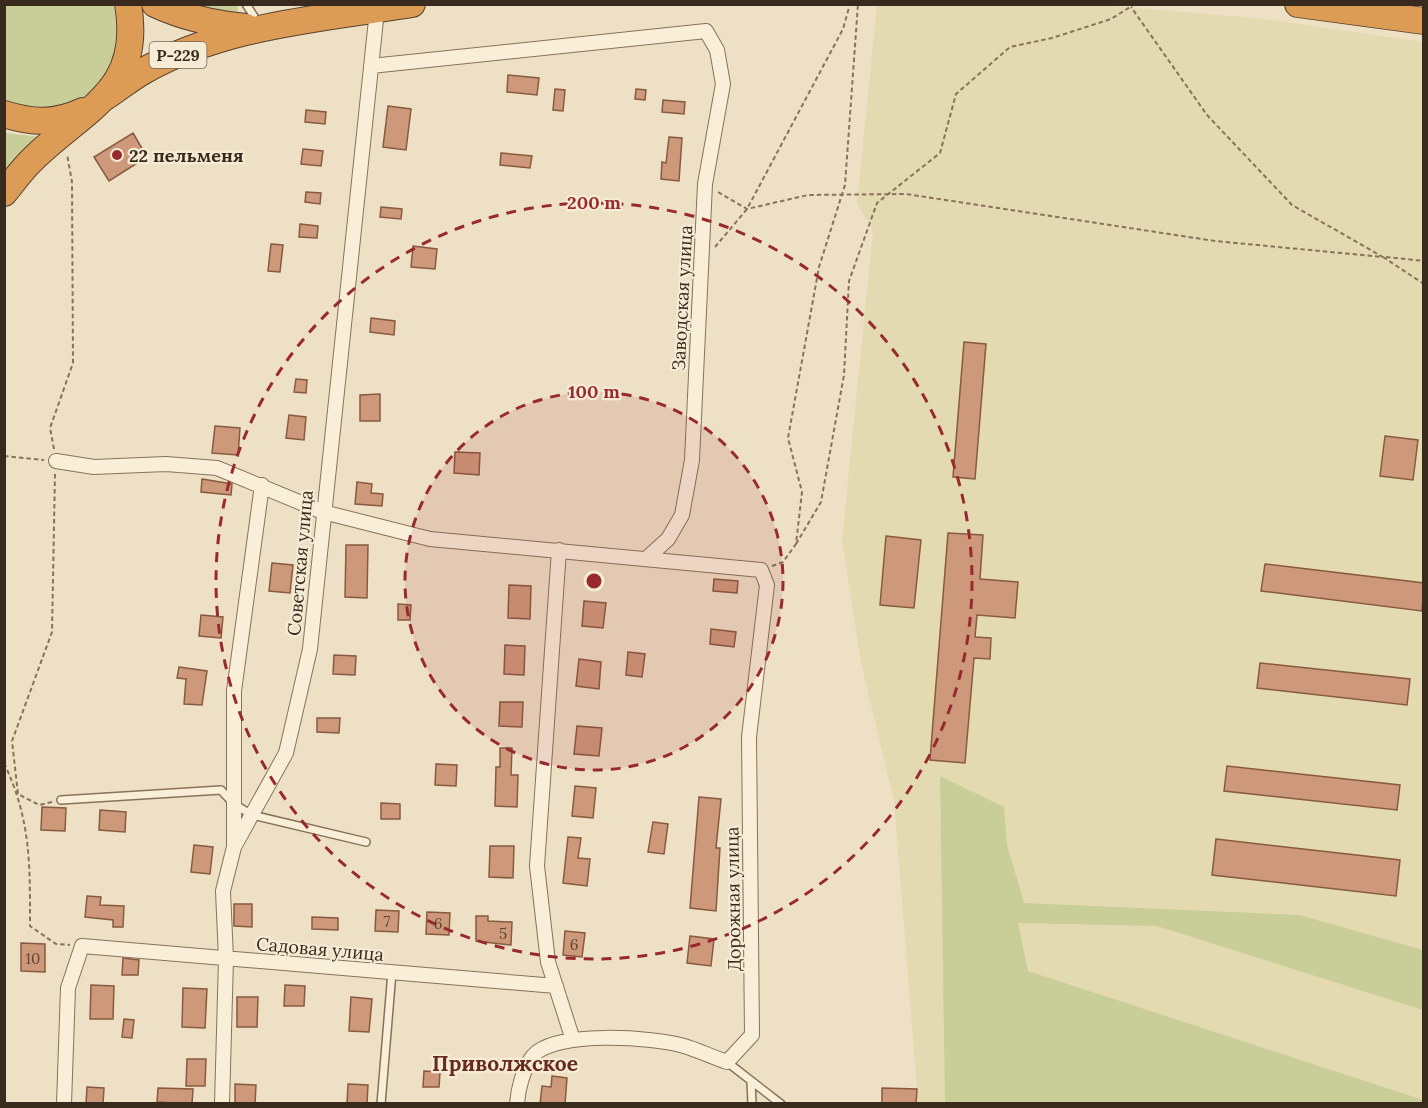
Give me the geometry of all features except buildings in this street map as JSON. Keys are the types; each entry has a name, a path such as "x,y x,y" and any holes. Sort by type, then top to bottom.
{"highway":[{"name":"Р-229","path":"4,114 29,122 63,120 98,103 119,79 130,55 133,29 128,4"},
{"name":"Р-229","path":"155,4 182,17 217,24 261,28"},
{"name":"Р-229","path":"4,193 33,159 98,103 140,73 180,54 261,28 365,9 412,4"},
{"path":"1298,4 1381,10 1424,21"}],"street":[{"name":"Советская улица","path":"222,1104 226,959 223,891 234,847 286,753 310,649 371,66 365,9"},
{"name":"Заводская улица","path":"371,66 706,31 717,50 723,84 705,184 692,460 682,515 668,539 647,558"},
{"path":"56,461 94,467 166,464 217,468 323,512 430,539 761,570"},
{"path":"234,847 234,691 261,485"},
{"path":"559,550 537,866 548,962 573,1040"},
{"name":"Дорожная улица","path":"727,1062 752,1035 749,736 767,585 761,570"},
{"path":"64,1104 68,988 82,946"},
{"name":"Садовая улица","path":"82,946 556,986"},
{"path":"517,1104 518,1089 534,1055 559,1041 599,1037 682,1045 727,1062"}],"lane":[{"path":"246,4 261,28"},
{"path":"61,800 221,790 234,804 252,815 366,843"},
{"path":"381,1104 392,972"},
{"path":"727,1062 781,1104"},
{"path":"751,1081 752,1104"}],"path":[{"path":"701,263 747,209 843,29 850,4"},
{"path":"796,544 802,492 788,438 819,267 846,174 858,4"},
{"path":"761,570 783,562 821,502 844,375 849,281 877,203 940,153 956,94 1010,47 1052,38 1112,19 1133,6 1207,115 1292,205 1383,257 1424,284"},
{"path":"63,133 72,182 73,363 50,428 56,461 52,633 12,741 18,794 30,853 30,926 56,944 82,946"},
{"path":"705,184 747,209 808,195 906,194 1215,241 1424,261"},
{"path":"4,456 56,461"},
{"path":"4,764 18,794 39,805 61,800"}],"shaded area":[{"path":"877,5 1102,5 1264,19 1423,42 1423,1103 882,1103 882,1088 917,1088 894,801 861,663 842,540 873,230 857,204"}],"green space":[{"path":"5,5 113,5 117,26 116,46 111,64 102,80 89,93 73,102 54,108 28,110 5,102"},
{"path":"167,5 237,5 239,19"},
{"path":"5,133 42,137 5,176"},
{"path":"940,776 1004,807 1007,845 1024,903 1299,915 1423,950 1423,1010 1157,926 1018,923 1028,971 1423,1100 1423,1103 945,1103"}],"place":[{"name":"22 пельменя","path":"117,155"}],"district":[{"name":"Приволжское","path":"505,1063"}]}
